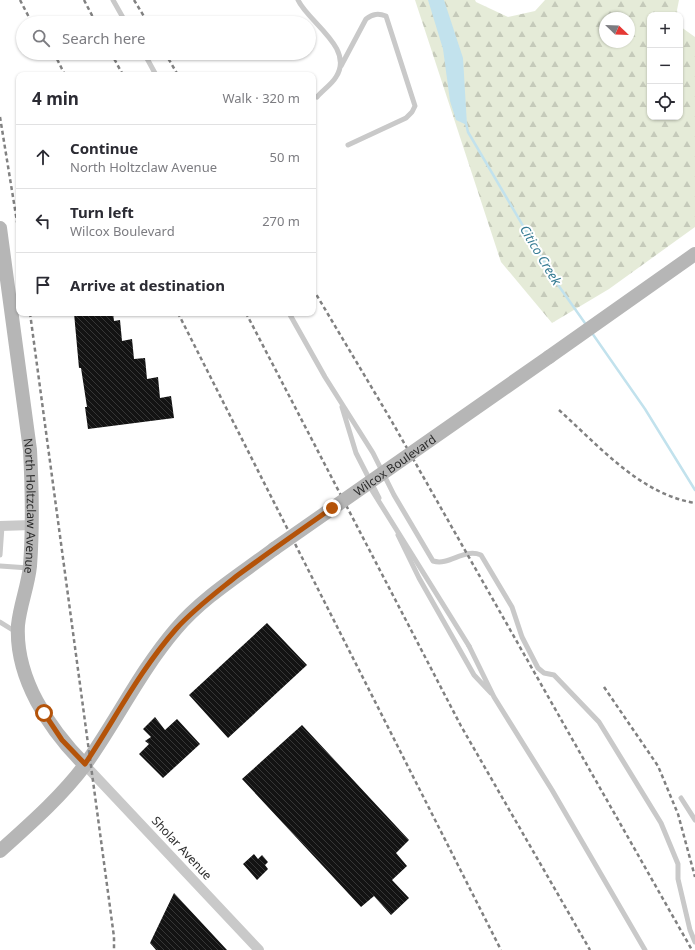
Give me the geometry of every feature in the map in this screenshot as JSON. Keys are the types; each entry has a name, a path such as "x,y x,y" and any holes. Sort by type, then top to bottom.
{"main road":[{"name":"North Holtzclaw Avenue","path":"0,228 30,450 32,525 30,568 20,613 18,634 20,652 26,674 38,704 59,736 85,764"},
{"name":"Wilcox Boulevard","path":"0,851 63,792 85,764 153,658 177,628 206,600 274,549 695,254"}],"street":[{"path":"1,526 32,525"},
{"name":"Sholar Avenue","path":"85,764 259,950"}],"lane":[{"path":"112,0 122,16"},
{"path":"298,0 302,10 308,16"},
{"path":"317,97 336,77 366,19 372,15 380,14 386,16 415,106 406,118 348,144"},
{"path":"316,25 336,47 341,66"},
{"path":"148,60 154,72"},
{"path":"291,316 339,399 373,453 394,495 433,561 445,562 467,553 474,552 481,555 512,607 522,637 538,668 544,673 554,675 599,722 626,764 669,840 678,864 678,880 690,930 695,942"},
{"path":"339,399 356,453 419,578 474,675 494,697"},
{"path":"368,483 469,646 494,697 552,790 645,950"},
{"path":"0,554 1,526"},
{"path":"0,566 30,568"},
{"path":"0,622 18,634"},
{"path":"682,798 695,820"}],"green space":[{"path":"415,0 475,0 476,2 508,17 535,11 545,0 679,0 677,12 647,12 647,120 683,120 683,28 695,37 695,227 609,289 552,323 501,262"}],"water":[{"path":"428,0 444,0 463,58 467,125 456,120 450,101 443,49"}],"building":[{"path":"74,316 113,316 114,321 120,320 122,341 132,339 134,359 145,358 147,379 158,377 160,398 171,396 174,418 88,429 85,407 87,407 81,368 79,368"},
{"path":"267,623 307,665 228,738 189,695"},
{"path":"155,717 165,730 177,719 200,744 163,778 139,754 149,744 145,741 151,737 143,729"},
{"path":"302,725 409,840 396,853 407,866 392,880 409,898 391,915 374,896 361,907 242,779"},
{"path":"254,854 258,859 262,855 268,862 265,865 268,869 257,880 243,864"},
{"path":"174,893 227,950 156,950 150,943"}],"waterway":[{"name":"Citico Creek","path":"466,123 468,132 556,282 587,326"},
{"name":"Citico Creek","path":"592,333 645,409 695,490"}],"railway":[{"path":"20,0 28,16"},
{"path":"84,0 92,16"},
{"path":"134,0 144,16"},
{"path":"58,60 64,72"},
{"path":"115,60 121,72"},
{"path":"169,60 176,72"},
{"path":"0,117 16,216"},
{"path":"316,294 391,420 692,950"},
{"path":"30,316 114,937 114,950"},
{"path":"180,316 501,950"},
{"path":"248,316 461,726 590,950"},
{"path":"559,410 621,467 638,479 656,490 675,498 695,503"},
{"path":"604,687 658,766 678,814 695,877"}],"route":[{"path":"44,713 62,740 85,764 132,689 153,658 177,628 206,600 332,508"}]}
